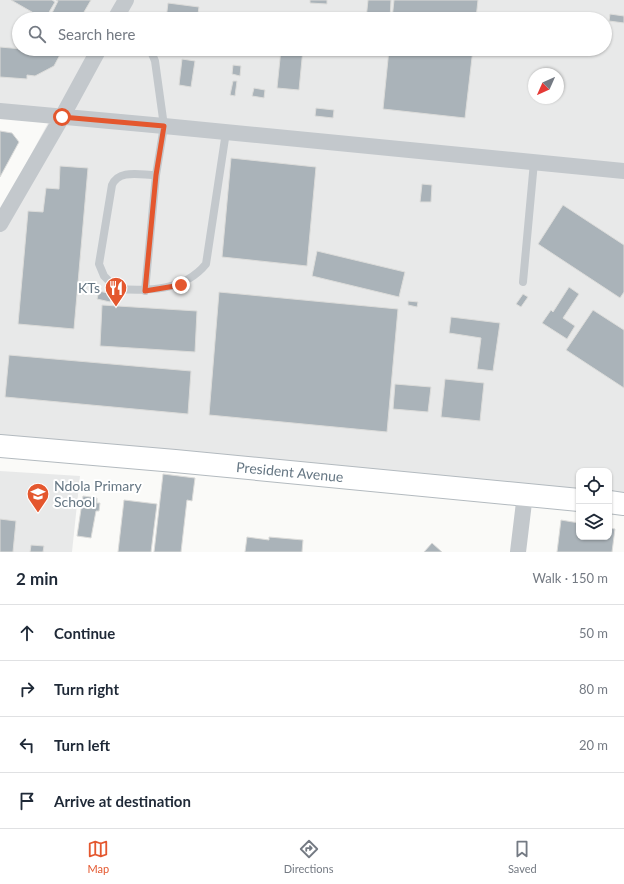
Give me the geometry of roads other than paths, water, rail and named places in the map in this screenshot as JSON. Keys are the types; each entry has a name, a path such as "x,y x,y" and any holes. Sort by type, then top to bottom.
{"main road":[{"name":"President Avenue","path":"0,446 183,461 576,500"},
{"path":"612,502 624,504"}],"street":[{"path":"121,12 126,0"},
{"path":"0,224 95,56"},
{"path":"0,111 624,171"},
{"path":"518,552 524,494"}],"lane":[{"path":"145,291 156,175 164,126 155,61 153,56"},
{"path":"156,175 121,174 115,178 112,185 99,264 104,276 117,290 145,291 181,285 198,274 206,264 226,132"},
{"path":"523,282 534,162"}],"place":[{"name":"KTs","path":"116,308"},
{"name":"Ndola Primary School","path":"38,514"}]}
